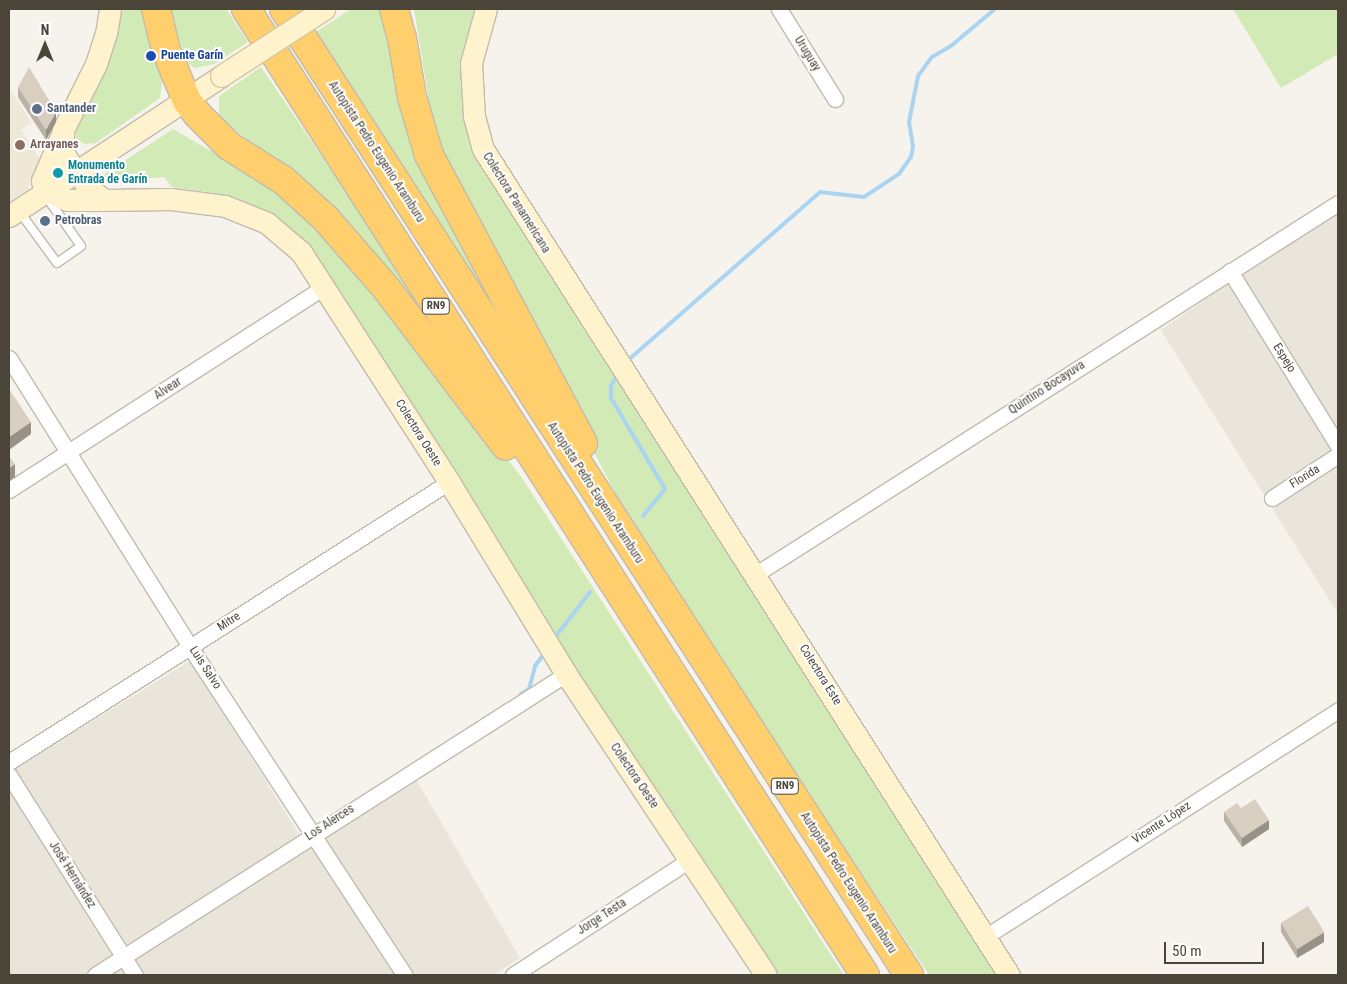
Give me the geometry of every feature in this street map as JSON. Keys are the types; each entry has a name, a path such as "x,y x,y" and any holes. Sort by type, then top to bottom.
{"highway":[{"path":"156,9 166,50 187,100 229,146 283,180 357,253 626,603"},
{"name":"RN9","path":"246,9 865,975"},
{"name":"Autopista Pedro Eugenio Aramburu","path":"284,9 662,596 909,975"},
{"path":"394,9 402,38 412,96 430,155 662,596"},
{"path":"792,862 856,975"}],"street":[{"path":"45,192 42,181 63,130 96,64 106,33 110,9"},
{"path":"14,212 324,9"},
{"name":"Colectora Panamericana","path":"486,9 475,38 470,72 474,116 483,149 622,368"},
{"name":"Uruguay","path":"779,9 835,98"},
{"path":"63,130 63,151 90,189 104,200"},
{"name":"Colectora Oeste","path":"45,192 67,200 171,199 208,203 242,212 267,223 301,252 325,286 449,482 561,666 691,859 766,975"},
{"name":"Quintino Bocayuva","path":"756,574 1338,203"},
{"name":"Espejo","path":"1230,271 1338,446"},
{"name":"Alvear","path":"9,490 325,286"},
{"name":"Luis Salvo","path":"9,358 190,646 405,975"},
{"name":"Colectora Este","path":"622,368 756,574 1009,975"},
{"name":"Florida","path":"1272,498 1338,455"},
{"name":"Mitre","path":"9,762 449,482"},
{"name":"Los Alerces","path":"95,975 313,834 561,666"},
{"name":"Vicente López","path":"985,936 1338,710"},
{"name":"José Hernández","path":"9,775 135,975"},
{"name":"Jorge Testa","path":"513,975 691,859"}],"lane":[{"path":"14,212 57,263 81,246 45,192"}],"shaded area":[{"name":"Arrayanes","path":"9,88 32,123 21,130 41,161 27,190 9,202"},
{"path":"1338,209 1338,614 1161,330"},
{"path":"190,661 308,848 417,781 520,958 494,975 9,975 9,772"}],"green space":[{"path":"116,9 150,9 163,75 160,98 96,143 85,144 75,138 76,130 101,73"},
{"path":"167,9 226,9 248,42 214,64 195,68 189,64"},
{"path":"351,9 383,9 517,348 316,32"},
{"path":"414,9 475,9 460,61 464,112 999,975 929,975 754,712 617,496 494,263 434,133"},
{"path":"1233,9 1338,9 1338,54 1281,88"},
{"path":"261,67 358,210 474,393 272,159 219,118 219,96"},
{"path":"173,129 207,149 259,169 379,288 522,478 844,975 775,975 692,841 265,214 227,195 172,187 164,177 104,182 103,175"}],"building":[{"name":"Santander","path":"29,67 56,112 46,130 18,87"},
{"path":"9,389 31,422 9,437"},
{"path":"9,456 15,464 9,468"},
{"path":"1255,799 1269,820 1242,838 1224,812 1237,803 1241,808"},
{"path":"1308,906 1324,932 1297,949 1281,923"}],"waterway":[{"path":"626,362 820,192 864,197 899,174 911,157 913,147 909,122 918,76 932,57 951,46 995,9"},
{"path":"618,374 611,386 611,398 665,489 643,516"},
{"path":"553,640 590,592"},
{"path":"521,694 529,689 535,666 545,652"}],"place":[{"name":"Puente Garín","path":"151,56"},
{"name":"Santander","path":"37,109"},
{"name":"Arrayanes","path":"20,145"},
{"name":"Monumento Entrada de Garín","path":"58,173"},
{"name":"Petrobras","path":"45,221"}]}
